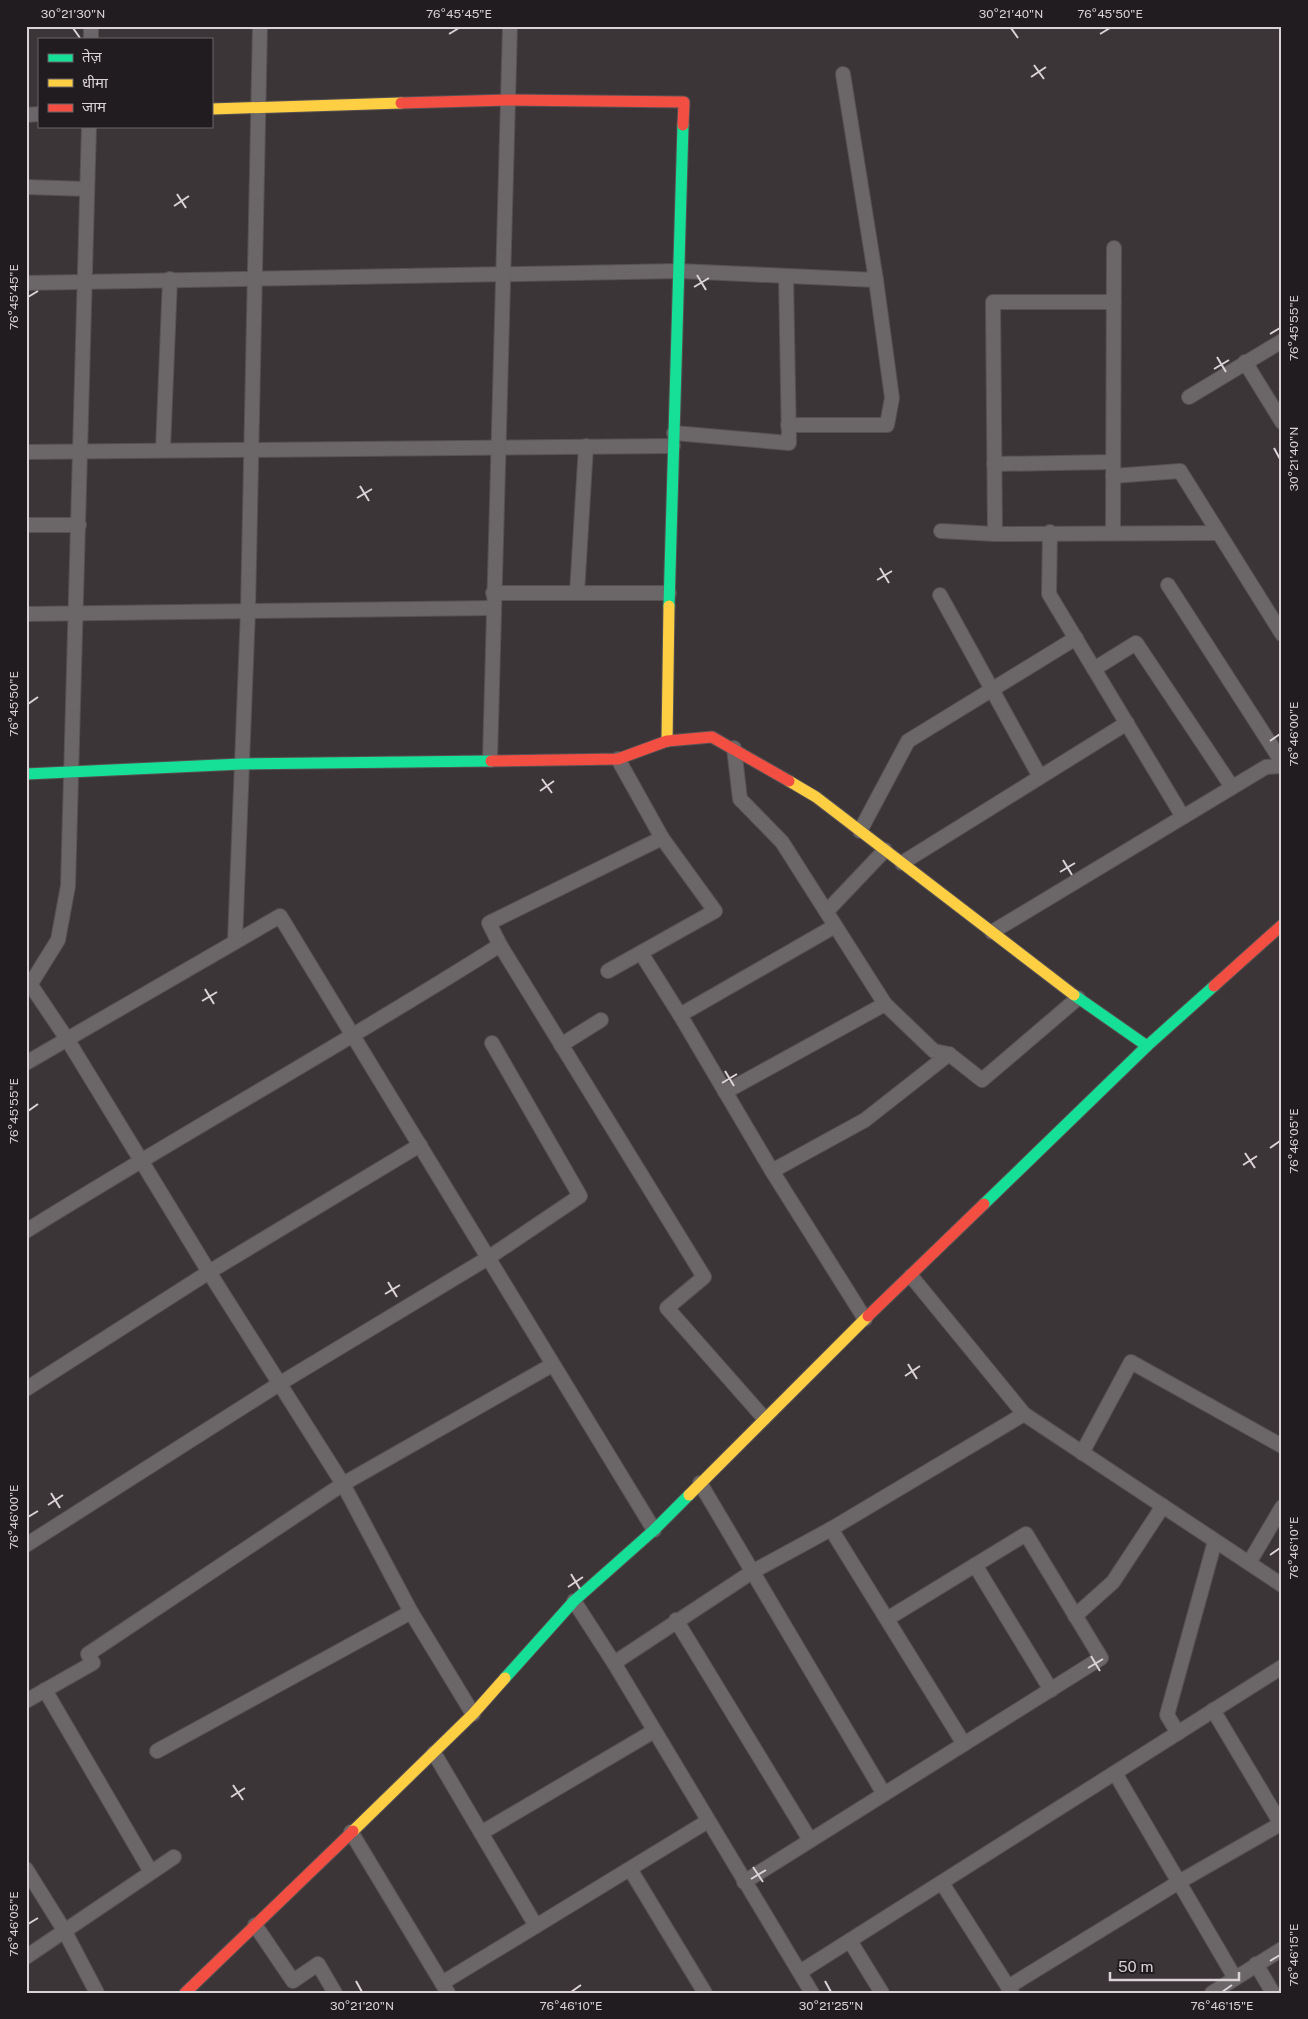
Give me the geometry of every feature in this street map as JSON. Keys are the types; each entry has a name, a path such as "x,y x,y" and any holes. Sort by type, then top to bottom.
{"street":[{"path":"235,941 248,610 260,26"},
{"path":"490,760 493,593 510,26"},
{"path":"788,425 887,424 892,398 876,280 843,74"},
{"path":"212,109 508,100 684,102 669,593 667,741"},
{"path":"89,128 68,886 58,940 28,981 67,1039 209,1272 343,1484 411,1612 474,1714"},
{"path":"26,187 87,189"},
{"path":"1113,532 1114,248"},
{"path":"26,283 678,271 876,280"},
{"path":"26,452 586,446 674,440 789,443 786,276"},
{"path":"163,450 170,279"},
{"path":"995,534 993,302 1114,302"},
{"path":"1189,397 1282,341"},
{"path":"1245,362 1282,422"},
{"path":"576,593 586,446"},
{"path":"994,464 1113,462"},
{"path":"1113,476 1180,471 1282,634"},
{"path":"26,525 79,525"},
{"path":"941,531 995,534 1050,532 1218,533"},
{"path":"1050,532 1049,594 1183,817"},
{"path":"1168,585 1282,762"},
{"path":"493,593 669,593"},
{"path":"940,595 1040,777"},
{"path":"26,614 493,608"},
{"path":"860,831 908,741 1076,638"},
{"path":"1094,669 1136,643 1232,788"},
{"path":"902,863 1127,723"},
{"path":"26,774 242,764 618,759 667,741 712,736 816,797 1078,998 1147,1046"},
{"path":"734,748 740,799 782,842 885,1004 934,1051 949,1054 982,1080 1078,998"},
{"path":"608,971 715,911 662,838 618,759"},
{"path":"992,932 1266,767 1282,766"},
{"path":"662,838 489,923 500,945 704,1277 667,1308 764,1418"},
{"path":"827,912 885,850"},
{"path":"26,1064 280,916 654,1530"},
{"path":"185,1993 474,1714 574,1601 654,1530 864,1319 911,1276 1147,1046 1282,925"},
{"path":"680,1015 835,926"},
{"path":"26,1231 141,1159 352,1037 500,945"},
{"path":"640,953 680,1015 772,1171 864,1319"},
{"path":"725,1092 885,1004"},
{"path":"561,1045 601,1020"},
{"path":"26,1545 279,1384 488,1258 580,1196 492,1043"},
{"path":"772,1171 865,1120 949,1054"},
{"path":"26,1388 209,1272 420,1146"},
{"path":"911,1276 1024,1414 1215,1541 1281,1581"},
{"path":"1082,1452 1131,1362 1282,1446"},
{"path":"26,1701 93,1663 88,1654 343,1484 552,1365"},
{"path":"614,1663 676,1620 752,1572 831,1529 1024,1414"},
{"path":"700,1483 884,1794"},
{"path":"1075,1616 1114,1582 1163,1506"},
{"path":"1249,1563 1282,1507"},
{"path":"831,1529 964,1744"},
{"path":"744,1882 1101,1658 1026,1534 887,1619"},
{"path":"1178,1733 1167,1715 1215,1541"},
{"path":"975,1565 1051,1690"},
{"path":"574,1601 614,1663 812,1993"},
{"path":"157,1751 411,1612"},
{"path":"676,1620 810,1840"},
{"path":"800,1972 1282,1667"},
{"path":"45,1690 151,1872"},
{"path":"942,1882 1010,1990 1179,1882 1281,1824 1214,1710"},
{"path":"481,1833 654,1731"},
{"path":"434,1753 536,1926"},
{"path":"1115,1773 1235,1978"},
{"path":"351,1832 445,1988 536,1926 708,1821"},
{"path":"26,1957 174,1857"},
{"path":"26,1869 64,1930 97,1993"},
{"path":"630,1869 705,1993"},
{"path":"255,1925 293,1981 318,1964 335,1993"},
{"path":"850,1941 882,1993"},
{"path":"1212,1993 1282,1949"},
{"path":"1256,1964 1273,1993"}],"traffic: fast":[{"path":"669,606 683,125"},
{"path":"26,774 241,764 491,761"},
{"path":"984,1204 1147,1046 1214,986"},
{"path":"1074,995 1147,1046"},
{"path":"505,1678 574,1601 654,1530 689,1495"}],"traffic: slow":[{"path":"212,109 401,103"},
{"path":"667,741 669,606"},
{"path":"789,781 816,797 1074,995"},
{"path":"689,1495 868,1316"},
{"path":"353,1831 473,1714 505,1678"}],"traffic: jam":[{"path":"401,103 508,100 684,102 683,125"},
{"path":"491,761 618,759 667,741 712,737 789,781"},
{"path":"1214,986 1282,925"},
{"path":"868,1316 984,1204"},
{"path":"185,1993 353,1831"}]}
